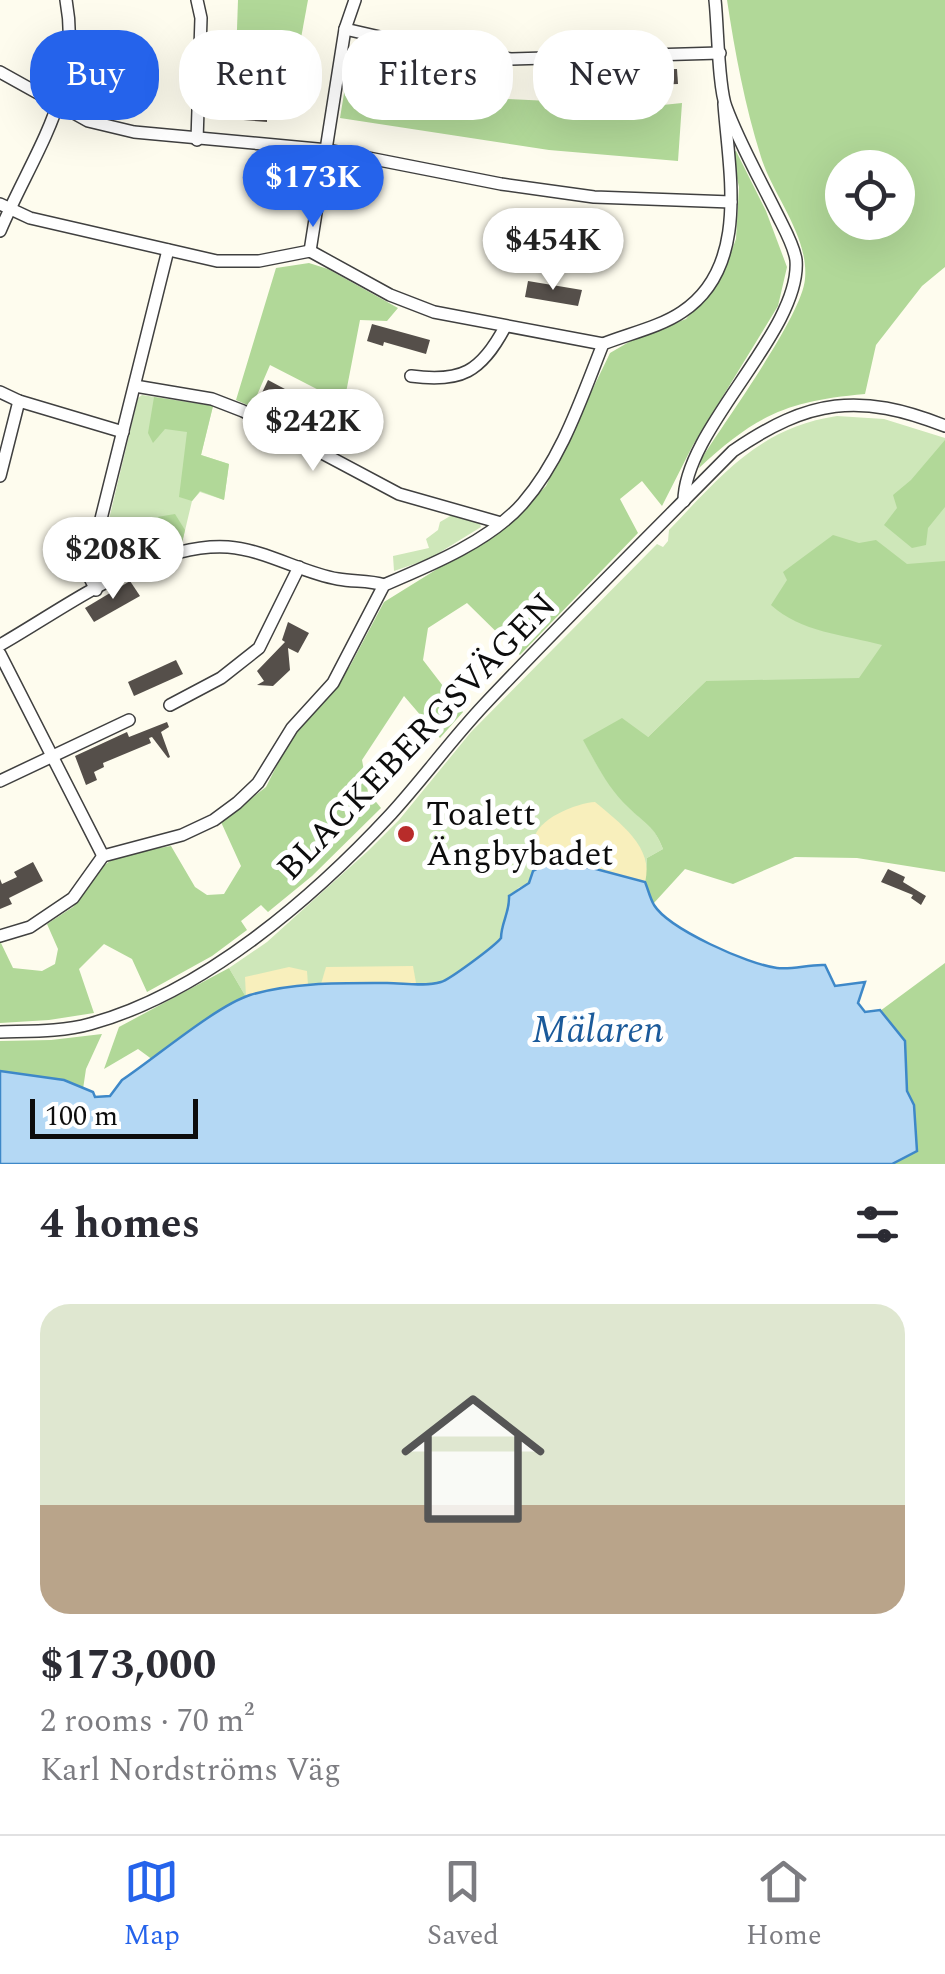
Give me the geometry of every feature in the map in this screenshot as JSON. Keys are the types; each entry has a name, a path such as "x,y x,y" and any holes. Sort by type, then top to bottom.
{"street":[{"path":"66,0 71,30"},
{"path":"197,0 201,18 197,140"},
{"path":"310,251 345,29 355,0"},
{"path":"5,206 30,218 218,260 245,261 310,251 390,296 434,312 603,344 683,312 713,280 730,240 731,202 715,0"},
{"path":"345,29 437,50 511,59 720,53"},
{"path":"0,72 30,89"},
{"path":"684,501 684,488 695,458 781,315 792,288 796,261 724,104"},
{"path":"0,231 5,206 51,120"},
{"path":"86,120 134,132 197,140 328,150 501,184 594,197 731,202"},
{"path":"96,590 88,574 89,566 168,250"},
{"path":"411,376 454,378 492,352 505,328"},
{"path":"0,645 135,567 167,554 232,548 338,580 384,585 434,564 501,523 522,505 570,429 603,344"},
{"path":"135,386 212,399 399,494 501,523"},
{"path":"0,392 123,432"},
{"path":"0,476 19,401"},
{"name":"BLACKEBERGSVÄGEN","path":"0,1032 62,1029 117,1016 184,982 256,936 392,813 485,704 733,451 765,430 821,408 877,406 945,426"},
{"path":"170,705 222,678 259,648 299,567"},
{"path":"0,936 30,928 73,898 104,856 198,828 237,803 258,783 292,728 333,683 384,585"},
{"path":"0,654 104,856"},
{"path":"0,781 129,720"}],"green space":[{"path":"238,0 308,0 302,30 237,30"},
{"path":"727,0 945,0 945,267 922,286 876,345 865,394 814,401 774,414 738,435 699,468 777,342 801,296 805,279 802,247 766,172 741,79"},
{"path":"513,99 533,100 533,120 674,120 674,104 682,103 678,161 549,150 353,120 513,120"},
{"path":"736,151 766,211 787,267 778,306 693,445 662,506 642,481 620,499 638,533 520,655 467,603 428,628 423,660 463,712 440,738 404,696 362,760 368,792 381,808 312,876 268,912 261,905 241,921 247,930 212,956 147,992 132,959 104,944 79,969 94,1013 0,1023 0,941 13,968 42,971 55,964 58,949 47,924 73,907 102,867 118,855 171,846 195,887 207,895 224,894 241,866 221,822 266,787 287,745 350,666 384,602 505,527 546,486 610,353 686,319 722,276 736,239 739,187 731,152"},
{"path":"309,263 328,269 398,308 387,321 360,320 344,403 270,365 252,407 236,400 276,268"},
{"path":"142,395 213,406 201,455 229,464 224,500 200,492 192,501 182,543 148,552 106,574 100,570 99,561 138,398"},
{"path":"154,397 213,406 201,455 229,464 224,500 200,491 192,501 179,497 187,432 165,429 153,443 148,433"},
{"path":"837,416 884,419 945,438 945,745 706,681 647,738 584,740 611,787 659,839 663,849 647,858 645,882 588,866 545,866 533,871 529,883 518,888 501,938 440,983 327,984 246,997 229,968 267,942 399,820 471,732 657,544 663,547 669,530 724,473 785,431"},
{"path":"945,440 945,507 928,528 926,545 912,548 884,525 897,508 893,495"},
{"path":"175,514 185,530 182,543 148,552 129,564 139,520"},
{"path":"452,515 479,522 481,527 429,559 394,571 393,556 429,548 426,539"},
{"path":"833,535 859,543 876,540 907,564 945,561 945,872 857,858 795,857 733,884 685,869 653,904 645,882 647,858 663,849 660,841 614,792 583,740 622,718 648,737 706,681 859,678 882,645 809,627 771,605 787,580 783,572"},
{"path":"945,963 945,1164 892,1164 917,1150 914,1105 907,1091 905,1041 880,1011"},
{"path":"229,968 246,997 153,1060 138,1049 104,1069 119,1027"},
{"path":"102,1034 86,1069 83,1089 64,1080 0,1071 0,1041"}],"sand":[{"path":"595,802 640,847 647,870 645,882 577,865 539,867 534,841 541,826 568,809"},
{"path":"413,966 416,983 321,984 326,967"},
{"path":"289,967 307,971 308,985 246,997 245,977"}],"water":[{"name":"Mälaren","path":"550,862 645,882 654,905 675,924 747,960 783,968 825,965 835,986 865,982 858,1003 865,1012 880,1010 905,1041 907,1091 914,1105 917,1151 892,1164 0,1164 0,1071 64,1080 93,1092 95,1097 110,1096 122,1080 186,1033 250,995 318,984 441,982 501,938 509,896 529,883 533,871"}],"building":[{"path":"528,281 582,290 578,306 525,297"},
{"path":"372,324 430,340 426,354 367,341"},
{"path":"268,380 315,405 307,421 260,397"},
{"path":"130,581 140,596 94,622 85,608"},
{"path":"288,622 309,633 298,653 288,648 290,670 273,686 257,685 264,681 257,671 285,642 282,640"},
{"path":"176,660 183,674 134,696 128,682"},
{"path":"167,722 169,727 161,732 170,757 149,738 151,743 103,763 104,767 94,772 97,780 86,785 75,756 127,732 129,737"},
{"path":"33,862 43,881 9,898 12,904 0,909 0,879 2,884 17,877 14,872"},
{"path":"888,869 905,877 903,882 926,896 921,905 911,898 913,895 881,882"}],"place":[{"name":"Toalett Ängbybadet","path":"406,834"}]}
